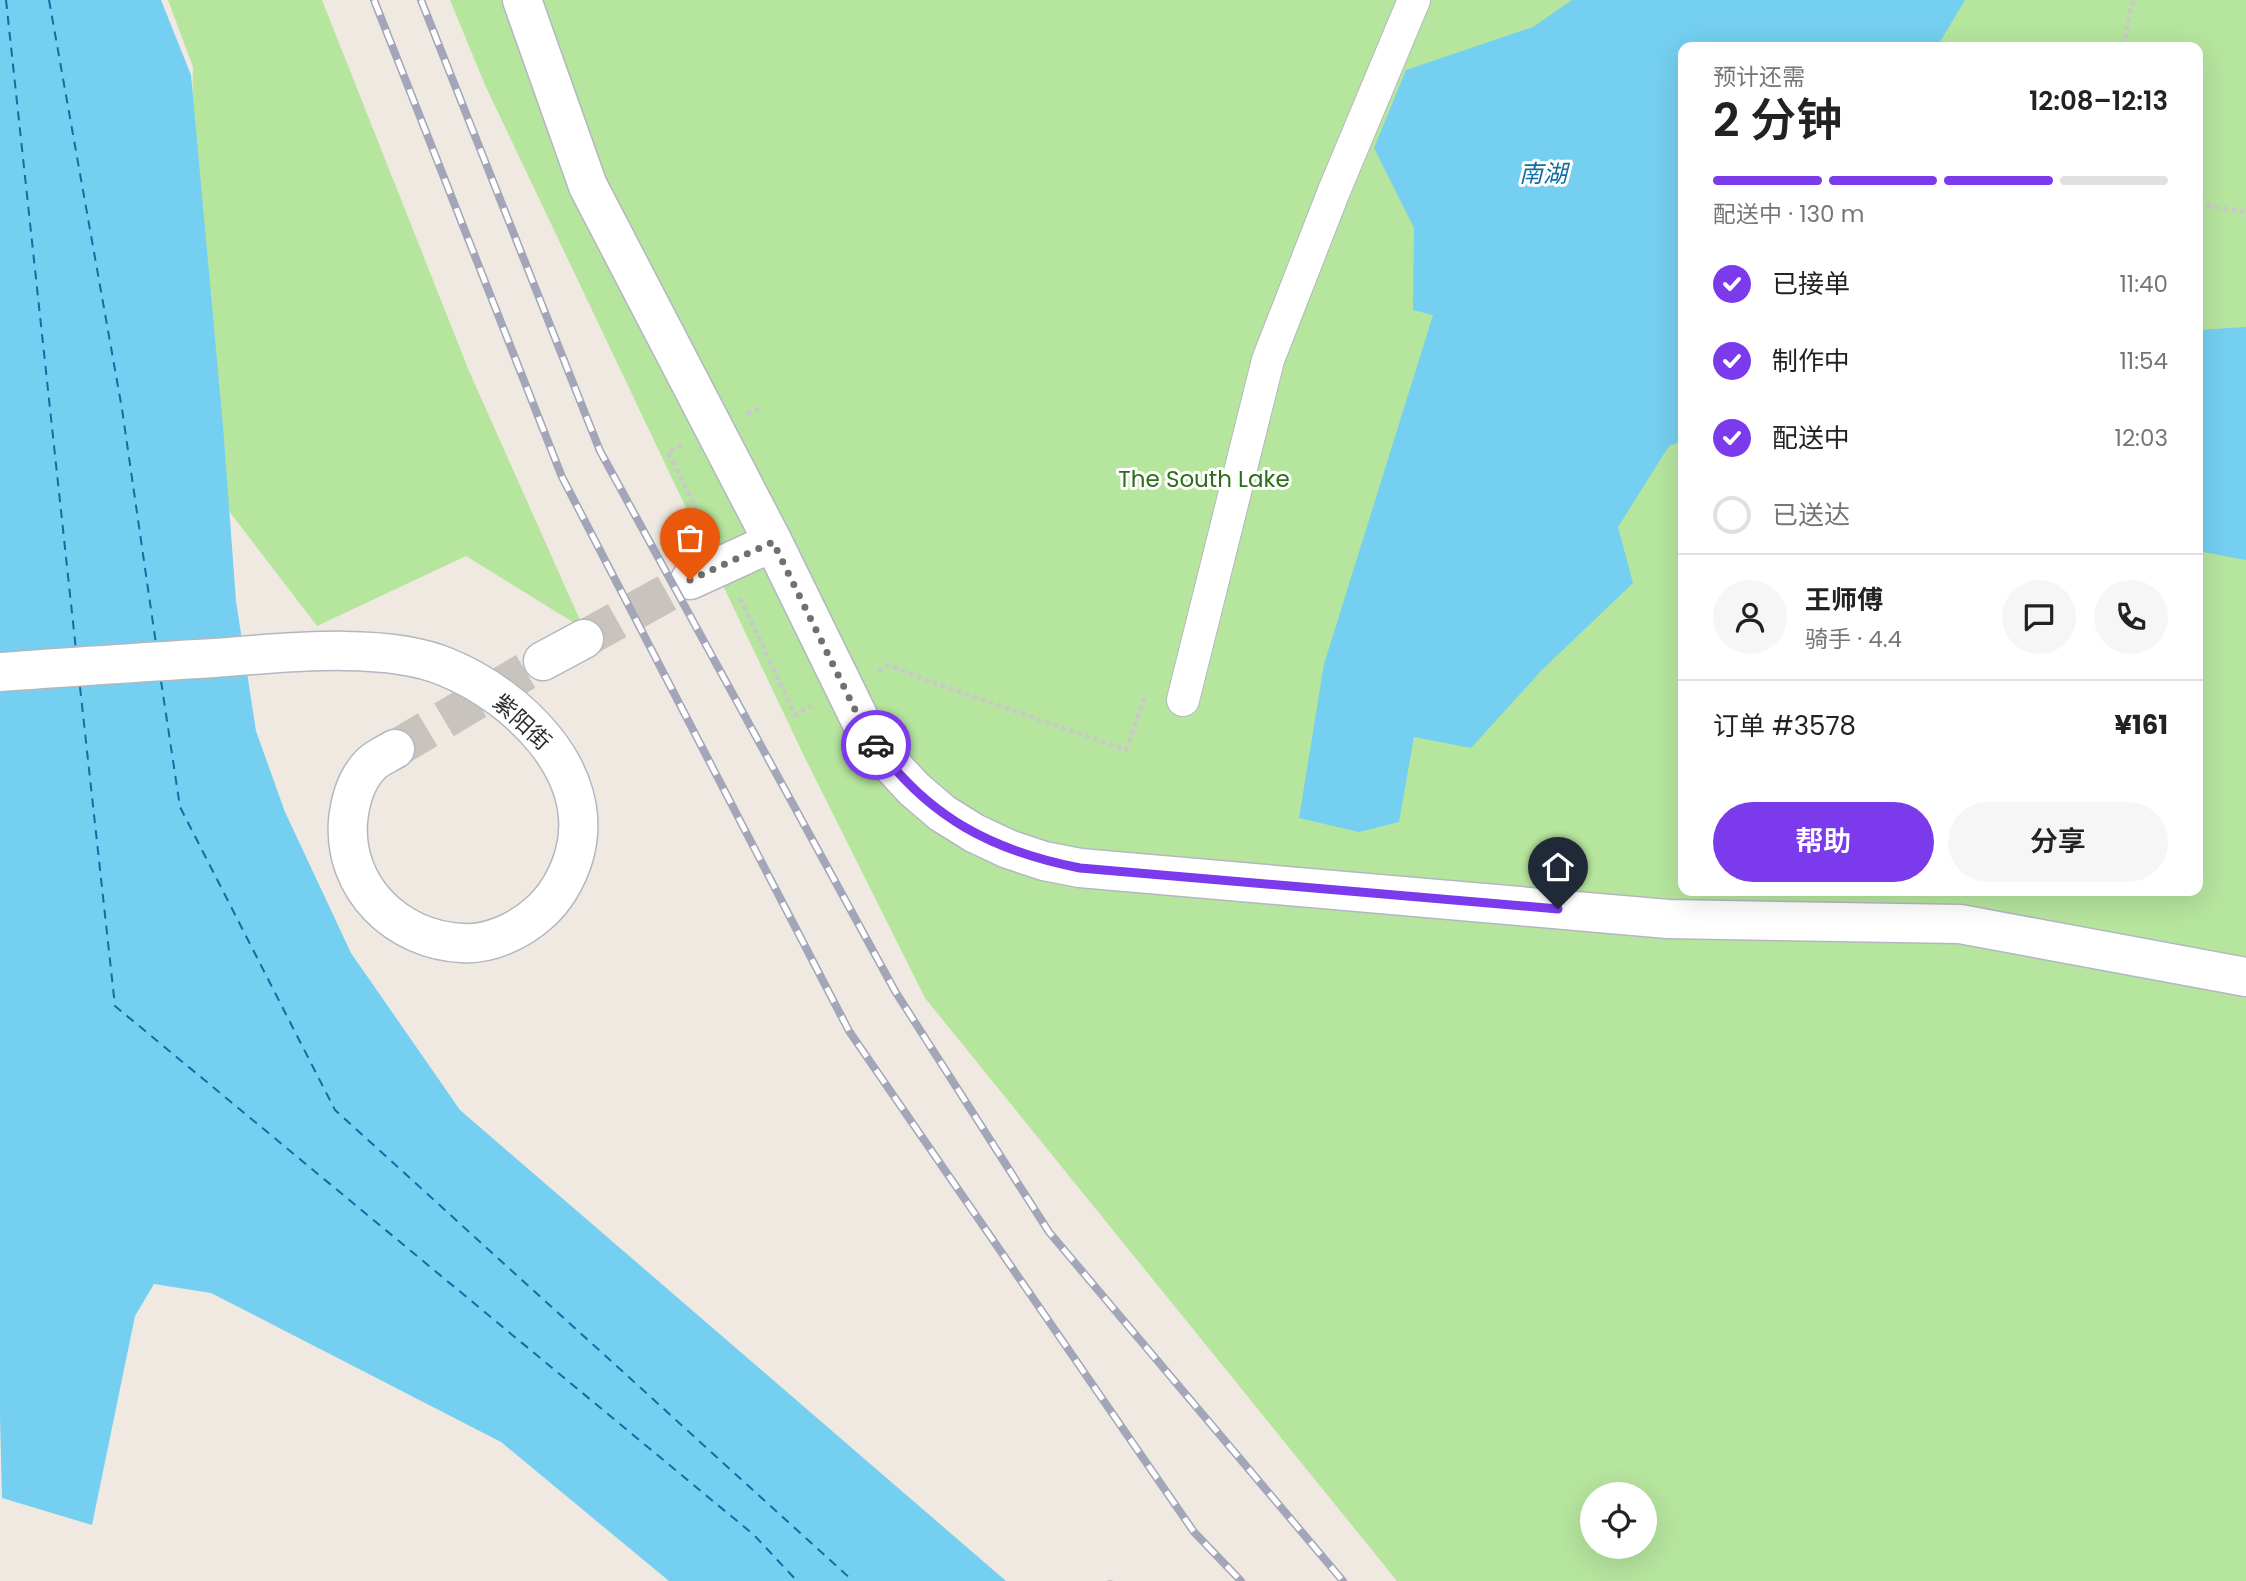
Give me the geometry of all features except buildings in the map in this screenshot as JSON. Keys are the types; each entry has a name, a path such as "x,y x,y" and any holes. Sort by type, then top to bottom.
{"street":[{"path":"522,0 588,186 773,542 866,732 888,762 914,789 942,813 964,826 1008,849 1044,861 1080,868 1668,919 1959,924 2246,977"},
{"path":"1183,701 1268,360 1334,191 1414,0"},
{"path":"690,580 773,542"},
{"path":"543,661 584,639"},
{"name":"紫阳街","path":"0,672 279,653 348,652 407,655 445,666 484,687 538,732 555,752 568,777 578,812 578,842 568,877 550,904 527,924 492,940 465,944 435,940 415,933 387,915 368,894 351,858 347,834 349,807 356,784 371,763 395,749"}],"path":[{"path":"2125,42 2130,9 2135,0"},
{"path":"2203,205 2246,212"},
{"path":"738,418 762,407"},
{"path":"691,441 668,452 795,715 818,702"},
{"path":"877,671 889,665 923,680 1126,750 1147,692 1183,701"}],"green space":[{"path":"168,0 322,0 469,371 584,629 466,556 317,626 229,511 188,313 193,67"},
{"name":"The South Lake","path":"450,0 2246,0 2246,1581 1397,1581 925,998 805,758 485,85"}],"water":[{"path":"0,0 161,0 191,75 236,601 256,731 285,812 351,953 460,1110 1006,1581 669,1581 501,1442 211,1293 154,1284 135,1316 92,1525 2,1498"},
{"name":"南湖","path":"1572,0 1965,0 1940,42 1678,42 1678,443 1669,446 1618,527 1633,583 1542,670 1471,748 1414,737 1399,822 1359,832 1299,818 1324,664 1433,315 1413,310 1414,228 1374,148 1406,70 1533,27"},
{"path":"2246,327 2246,560 2203,552 2203,330"}],"ferry route":[{"path":"6,0 76,650"},
{"path":"49,0 122,409 156,644"},
{"path":"161,681 180,807 335,1110 853,1581"},
{"path":"80,687 115,1006 754,1535 797,1581"}],"tunnel":[{"path":"584,639 690,580"},
{"path":"395,749 543,661"}],"railway":[{"path":"374,0 562,477 849,1031 1194,1532 1241,1581"},
{"path":"421,0 600,451 895,991 1049,1232 1343,1581"}],"way so far":[{"path":"690,580 773,542 866,732 876,745"}],"route":[{"path":"876,745 914,789 942,813 974,833 1008,849 1044,861 1080,868 1558,909"}]}
